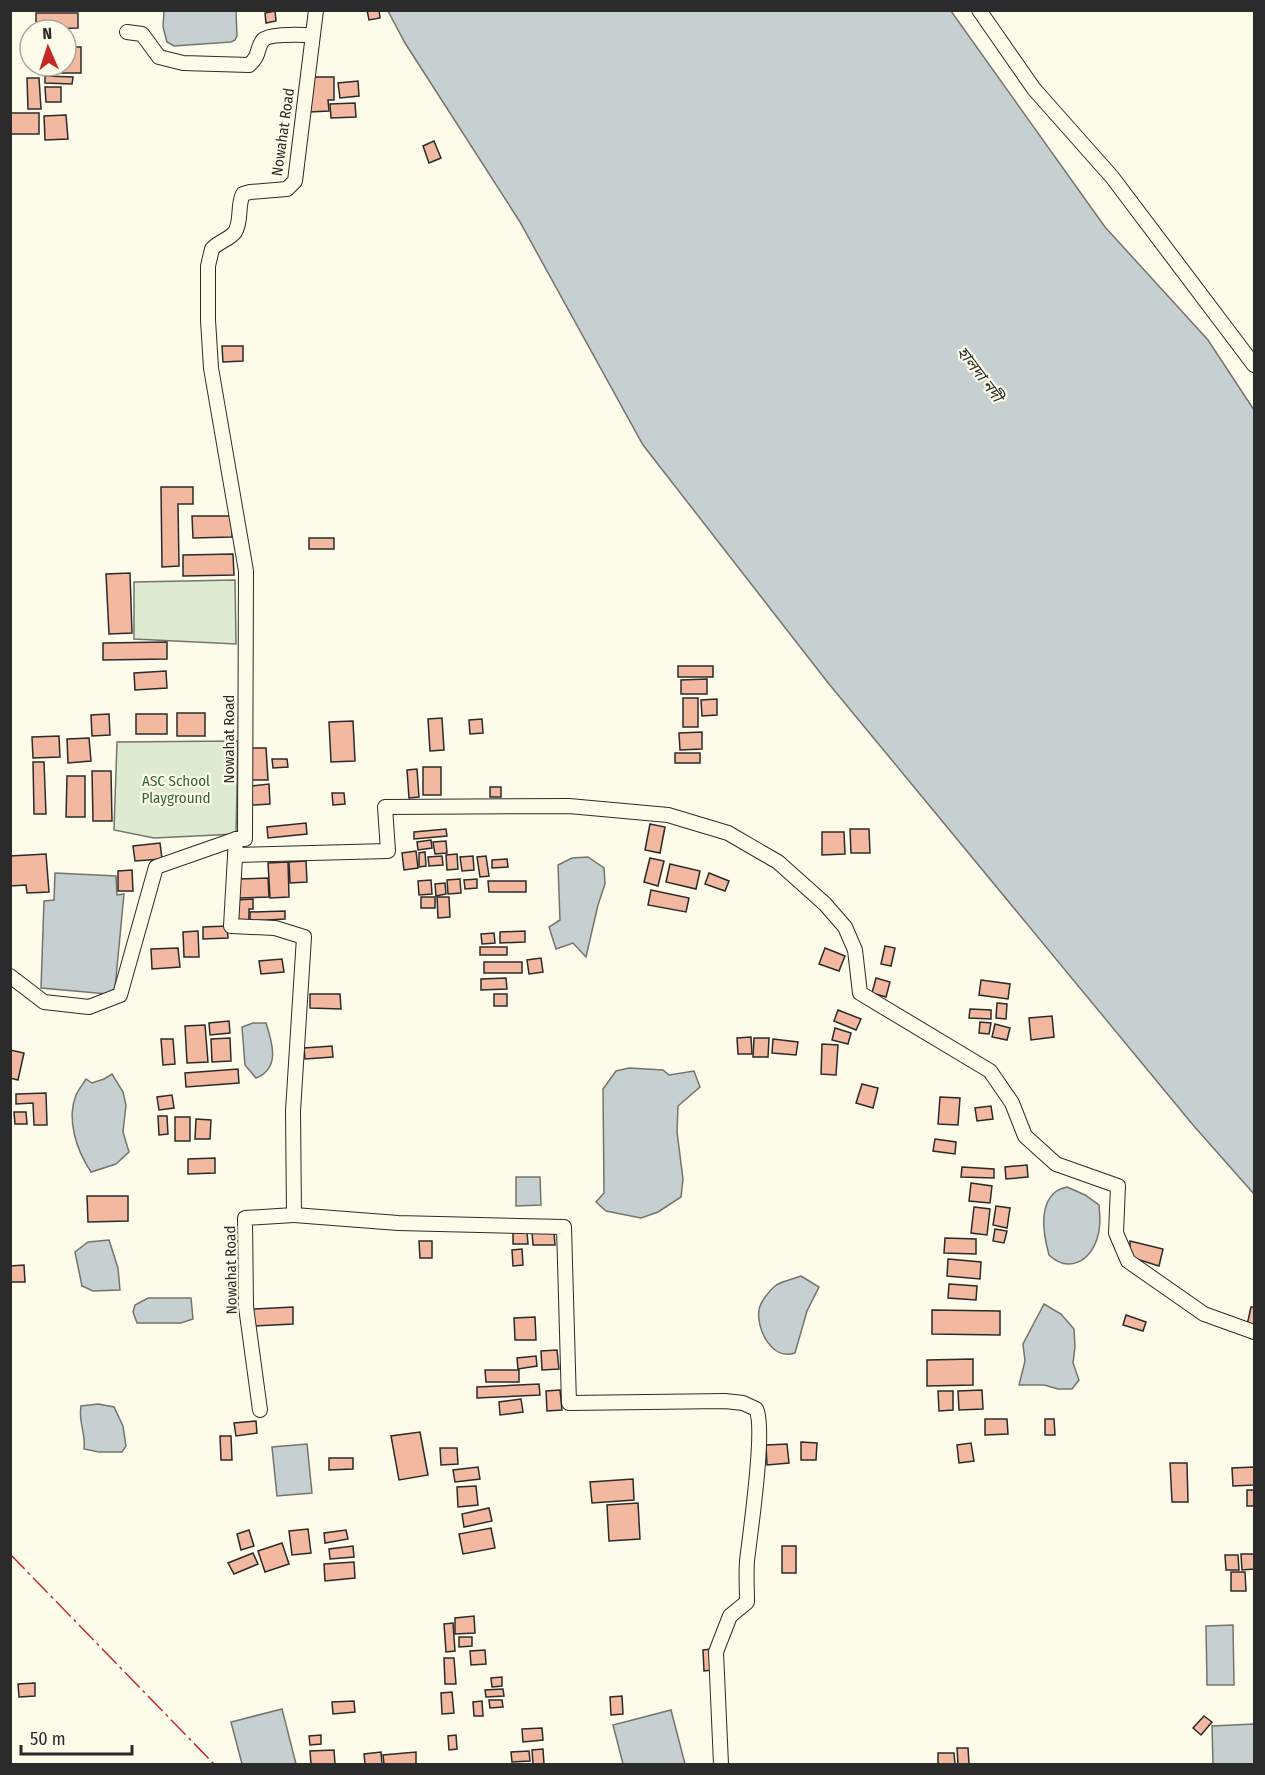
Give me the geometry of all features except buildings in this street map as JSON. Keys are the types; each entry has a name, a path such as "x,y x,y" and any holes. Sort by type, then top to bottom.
{"street":[{"name":"Nowahat Road","path":"260,1410 246,1307 245,1218 294,1215 293,1111 304,937 275,928 231,926 236,839 245,839 246,571 211,368 208,266 212,249 236,231 239,205 243,194 287,189 295,181 316,10"},
{"path":"979,10 1035,89 1112,177 1254,365"},
{"path":"127,32 142,34 159,57 183,63 223,65 249,65 256,60 262,41 270,36 312,35"},
{"path":"235,855 388,851 385,807 569,806 668,815 728,833 778,862 825,904 845,927 855,950 860,993 990,1071 1012,1103 1025,1136 1056,1164 1118,1186 1116,1233 1128,1261 1204,1314 1254,1332"},
{"path":"10,976 44,1002 89,1007 120,995 156,867 236,839"},
{"path":"294,1215 398,1223 564,1227 569,1403 725,1401 748,1405 756,1410 759,1417 759,1454 747,1564 747,1602 730,1616 716,1652 721,1764"}],"green space":[{"path":"235,580 236,644 134,639 134,582"},
{"name":"ASC School Playground","path":"238,741 236,834 154,838 114,830 117,742"}],"water":[{"path":"164,11 236,11 237,36 231,42 174,46 167,42 163,27"},
{"name":"হালদা নদী","path":"388,11 951,11 1105,227 1208,340 1254,410 1254,1194 1193,1125 829,684 643,445 520,222 405,43"},
{"path":"588,857 604,868 605,884 586,957 573,943 556,949 549,927 560,920 558,865 572,858"},
{"path":"55,873 116,876 117,895 124,894 115,988 108,994 41,988 44,901 54,900"},
{"path":"253,1023 266,1023 273,1054 269,1068 256,1078 245,1065 242,1027"},
{"path":"629,1068 663,1070 669,1075 694,1071 700,1087 678,1106 677,1132 683,1179 681,1197 658,1212 641,1218 606,1211 596,1202 604,1193 603,1089 616,1071"},
{"path":"112,1074 123,1092 126,1105 123,1132 129,1152 116,1164 91,1172 81,1155 74,1135 73,1105 86,1079 92,1083"},
{"path":"516,1177 540,1177 541,1205 516,1206"},
{"path":"1067,1187 1085,1195 1099,1205 1100,1213 1097,1239 1089,1254 1070,1264 1056,1260 1049,1255 1044,1223 1044,1214 1049,1199 1055,1192"},
{"path":"109,1240 118,1268 120,1290 93,1291 82,1286 75,1252 88,1242"},
{"path":"801,1276 819,1287 807,1311 795,1353 787,1354 779,1352 767,1342 760,1326 759,1310 765,1297 775,1286"},
{"path":"148,1298 191,1298 193,1319 181,1323 137,1323 133,1312 135,1305"},
{"path":"1044,1304 1061,1314 1074,1329 1073,1363 1079,1380 1072,1389 1058,1389 1044,1385 1019,1385 1025,1361 1023,1344"},
{"path":"98,1404 114,1407 123,1426 126,1446 122,1452 99,1452 84,1449 81,1406"},
{"path":"307,1444 312,1493 277,1496 272,1447"},
{"path":"1233,1625 1234,1685 1207,1685 1206,1626"},
{"path":"282,1709 296,1764 242,1764 231,1722"},
{"path":"671,1710 685,1764 623,1764 613,1725"},
{"path":"1254,1724 1254,1764 1213,1764 1212,1726"}],"power":[{"path":"10,1554 214,1764"}]}
